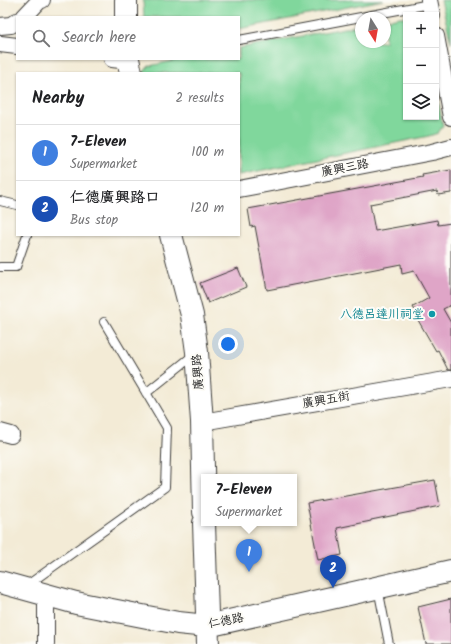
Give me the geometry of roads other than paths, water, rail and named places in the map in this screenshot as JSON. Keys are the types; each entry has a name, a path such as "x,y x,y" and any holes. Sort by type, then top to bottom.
{"street":[{"path":"25,16 40,0 42,0"},
{"path":"126,0 126,16"},
{"path":"0,26 11,25 16,22"},
{"path":"0,44 16,46"},
{"path":"438,48 451,117"},
{"name":"廣興三路","path":"240,189 451,147"},
{"name":"廣興路","path":"171,236 192,316 197,352 202,422 203,474"},
{"name":"廣興五街","path":"202,422 451,379"},
{"path":"204,526 208,635"},
{"name":"仁德路","path":"0,582 76,603 178,623 208,635 378,588 451,571"},
{"path":"46,595 46,644"}],"lane":[{"path":"240,40 430,6"},
{"path":"0,201 16,205"},
{"path":"0,267 16,267 27,236"},
{"path":"22,589 165,487 166,428 104,322"},
{"path":"146,393 197,352"},
{"path":"378,588 389,644"}],"place":[{"name":"八德呂達川祠堂","path":"432,314"},
{"name":"7-Eleven","path":"249,572"},
{"name":"仁德廣興路口","path":"333,588"}]}
